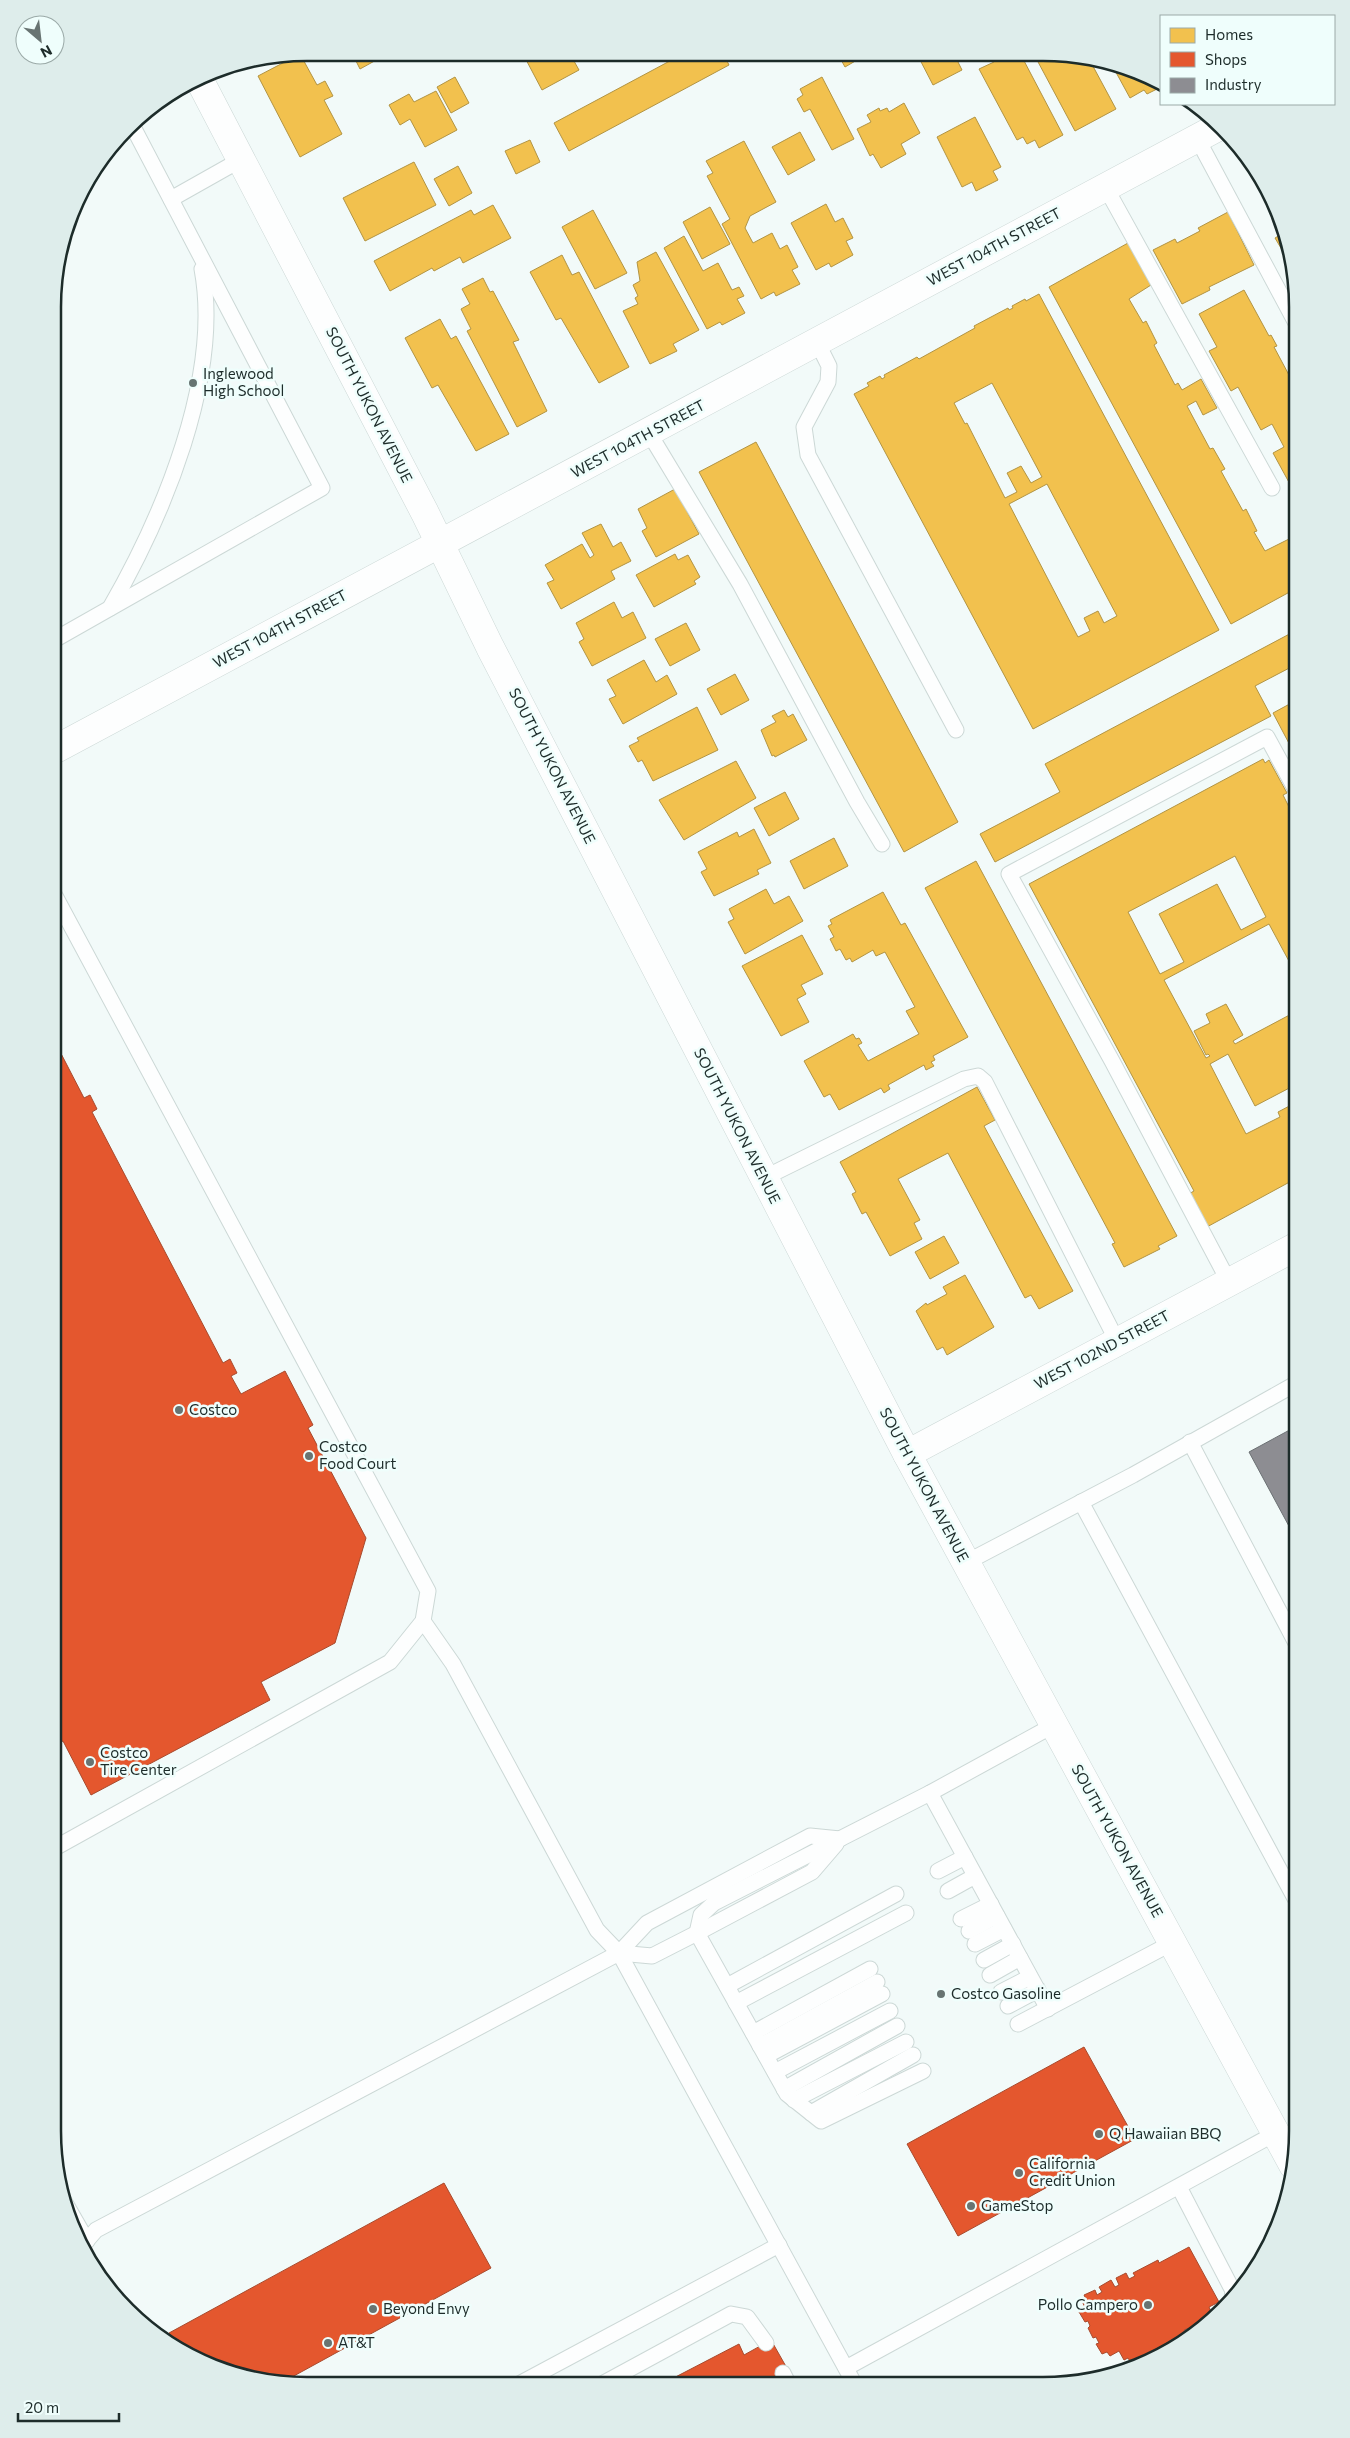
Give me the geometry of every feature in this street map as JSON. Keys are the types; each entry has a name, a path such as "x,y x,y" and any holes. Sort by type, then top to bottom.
{"street":[{"name":"SOUTH YUKON AVENUE","path":"203,85 441,544 490,647 906,1454 1288,2155"},
{"name":"WEST 104TH STREET","path":"61,746 1209,132"},
{"name":"WEST 102ND STREET","path":"906,1454 1289,1250"}],"lane":[{"path":"61,636 322,488 135,131"},
{"path":"1209,132 1289,305"},
{"path":"171,198 242,159"},
{"path":"1106,188 1272,488"},
{"path":"110,608 135,564 156,521 174,470 195,397 203,357 206,325 205,287 199,256"},
{"path":"817,342 829,366 828,382 804,427 808,456 956,730"},
{"path":"649,433 740,584 857,802 882,844"},
{"path":"1230,1282 1112,1061 1009,874 1267,737 1289,777"},
{"path":"61,907 428,1591 423,1621 390,1662 61,1845"},
{"path":"764,1178 964,1080 978,1076 985,1082 1117,1341"},
{"path":"965,1562 1082,1502 1289,1387"},
{"path":"1190,1442 1289,1630"},
{"path":"1082,1502 1289,1887"},
{"path":"423,1621 453,1664 597,1930 619,1953 851,2377"},
{"path":"619,1953 652,1956 697,1933 812,1872 840,1839 930,1793 1054,1725"},
{"path":"930,1793 1048,2009"},
{"path":"87,2240 96,2230 619,1953 647,1923 810,1836 840,1839"},
{"path":"938,1871 964,1857"},
{"path":"948,1890 975,1876"},
{"path":"728,1986 896,1894"},
{"path":"736,2003 906,1913"},
{"path":"997,1916 968,1931 997,1916"},
{"path":"697,1933 789,2094 821,2121 923,2071"},
{"path":"1018,2024 1172,1942"},
{"path":"984,1960 1012,1944"},
{"path":"990,1975 1020,1958"},
{"path":"1001,1992 1030,1977"},
{"path":"760,2045 876,1982 760,2045"},
{"path":"1008,2006 1038,1990"},
{"path":"775,2072 890,2011"},
{"path":"789,2094 897,2026"},
{"path":"789,2094 909,2049 812,2113"},
{"path":"846,2368 1276,2133"},
{"path":"1179,2187 1232,2289"},
{"path":"532,2377 780,2245"},
{"path":"615,2377 731,2314 748,2317 766,2343"}],"building: Homes":[{"path":"304,61 317,85 325,81 333,96 324,100 342,134 300,157 258,76 284,62"},
{"path":"356,61 374,61 360,69"},
{"path":"527,61 574,61 579,70 542,90"},
{"path":"670,61 727,61 729,65 569,151 554,123"},
{"path":"842,61 855,61 845,67"},
{"path":"921,61 958,61 962,70 933,85"},
{"path":"1024,61 1063,135 1039,148 1035,140 1027,144 1023,137 1017,140 979,69 994,62"},
{"path":"1038,61 1075,63 1093,67 1116,109 1075,131"},
{"path":"1116,72 1156,89 1147,94 1144,90 1130,98"},
{"path":"455,77 469,103 451,113 437,87"},
{"path":"822,77 854,139 832,150 810,109 804,112 797,99 803,95 800,89"},
{"path":"436,91 457,130 425,147 410,119 400,125 389,105 409,94 414,102"},
{"path":"904,103 920,133 901,144 906,154 881,168 873,154 870,156 857,129 871,122 867,115 879,108 880,111 887,108 889,112"},
{"path":"975,117 1001,167 993,171 998,180 976,191 972,182 962,187 937,137"},
{"path":"800,132 815,160 788,175 772,147"},
{"path":"530,140 540,162 516,174 505,151"},
{"path":"744,141 776,202 750,216 745,228 753,243 772,233 780,249 787,245 798,267 792,270 800,284 776,296 774,292 761,299 722,224 730,219 707,176 713,173 706,161"},
{"path":"414,162 436,205 365,241 343,198"},
{"path":"458,166 472,193 449,206 434,179"},
{"path":"826,204 835,222 843,218 853,238 846,241 853,255 831,267 829,263 816,270 791,223"},
{"path":"493,205 511,238 463,263 460,257 434,271 432,268 390,291 374,261 471,210 474,215"},
{"path":"710,207 730,244 702,259 683,222"},
{"path":"593,210 627,273 595,289 562,227"},
{"path":"1228,212 1254,265 1209,287 1210,290 1182,304 1153,250 1175,239 1177,243 1200,231 1198,228"},
{"path":"684,236 703,271 718,263 732,290 739,287 744,296 737,299 745,313 722,325 720,322 707,329 664,248"},
{"path":"1278,236 1281,249 1275,238"},
{"path":"1128,243 1151,285 1129,299 1143,323 1146,321 1157,343 1154,345 1175,385 1178,383 1182,390 1201,379 1217,408 1203,415 1196,401 1187,406 1210,449 1213,448 1225,469 1221,471 1243,511 1246,509 1257,531 1254,532 1265,551 1289,539 1289,592 1231,624 1049,287"},
{"path":"656,252 699,330 673,344 677,351 650,364 623,311 638,304 635,298 638,296 633,285 640,281 637,262"},
{"path":"562,255 572,275 579,272 629,367 599,383 561,318 556,320 530,272"},
{"path":"483,278 490,292 493,291 519,340 513,342 547,411 517,427 467,331 471,329 461,309 470,304 462,289"},
{"path":"1244,290 1269,336 1271,335 1277,346 1274,347 1289,375 1289,482 1273,453 1284,447 1272,424 1261,430 1238,387 1231,391 1209,351 1217,347 1199,314"},
{"path":"1039,294 1219,630 1033,729 854,394 869,386 867,383 880,376 882,379 885,377 884,375 917,357 919,359 975,328 974,326 1008,308 1009,310 1013,308 1012,306 1025,299 1026,301","holes":["992,383 1042,477 1031,483 1021,466 1007,473 1017,492 1005,498 967,423 965,424 954,403","1047,484 1117,616 1104,623 1098,611 1084,618 1090,631 1078,637 1009,504"]},
{"path":"440,319 451,339 456,336 509,434 476,451 438,385 432,388 405,338"},
{"path":"756,442 958,822 904,852 699,472"},
{"path":"675,489 699,534 656,557 642,531 647,528 638,509"},
{"path":"601,524 613,547 621,542 631,561 611,571 615,579 561,609 547,583 554,580 545,565 582,544 590,558 594,555 582,533"},
{"path":"675,554 678,560 688,555 700,577 694,581 696,584 654,607 636,575"},
{"path":"614,602 622,618 633,612 646,638 592,666 579,642 584,639 576,623"},
{"path":"686,623 700,650 670,666 655,639"},
{"path":"1289,634 1289,668 1255,686 1271,716 995,862 980,834 1060,792 1045,764"},
{"path":"644,660 656,682 667,675 677,694 623,724 609,699 616,696 607,680"},
{"path":"735,674 749,700 721,715 707,689"},
{"path":"1289,704 1289,743 1273,713"},
{"path":"697,707 718,750 653,781 642,760 638,762 629,746 639,741 637,738"},
{"path":"784,710 788,717 793,714 807,740 775,757 774,755 772,756 761,730 776,722 772,716"},
{"path":"1263,759 1265,763 1269,760 1287,793 1283,795 1289,807 1289,961 1269,924 1164,980 1206,1058 1210,1056 1206,1055 1194,1031 1210,1023 1206,1014 1226,1004 1243,1035 1233,1041 1235,1044 1289,1015 1289,1088 1255,1106 1228,1054 1210,1064 1246,1134 1280,1117 1278,1112 1289,1106 1289,1182 1205,1228 1187,1195 1194,1191 1029,884","holes":["1235,856 1266,917 1241,930 1217,884 1159,914 1184,962 1160,974 1128,912"]},
{"path":"736,761 756,798 684,840 659,800"},
{"path":"785,792 799,819 769,836 754,808"},
{"path":"754,829 771,863 757,870 759,874 714,896 701,872 707,869 698,852 737,832 739,837"},
{"path":"834,838 848,866 804,889 790,861"},
{"path":"976,861 1177,1236 1158,1246 1160,1249 1124,1267 1112,1244 1115,1243 925,888"},
{"path":"766,889 774,904 789,896 803,921 745,954 728,922 734,919 729,909"},
{"path":"883,892 901,925 905,923 968,1037 933,1056 935,1060 931,1062 934,1066 926,1070 924,1065 888,1085 890,1089 884,1093 881,1088 839,1110 830,1094 824,1097 804,1061 853,1034 862,1043 858,1045 868,1061 919,1034 906,1011 915,1007 885,952 876,956 873,950 852,962 850,958 846,960 840,949 836,951 830,939 834,937 828,926 832,924 830,920"},
{"path":"802,935 823,974 801,985 806,994 797,999 809,1022 781,1036 742,966"},
{"path":"977,1087 995,1120 984,1126 1073,1291 1039,1309 1031,1295 1025,1298 948,1153 898,1179 920,1220 914,1223 922,1239 890,1256 866,1212 862,1214 852,1194 856,1192 840,1162"},
{"path":"944,1236 959,1263 930,1279 915,1252"},
{"path":"965,1275 994,1327 947,1355 943,1347 937,1350 916,1311 926,1303 927,1305 947,1294 943,1287"}],"building: Shops":[{"name":"Costco","path":"61,1054 84,1098 90,1095 97,1109 92,1112 223,1363 230,1359 237,1373 231,1376 241,1394 285,1371 313,1425 308,1428 366,1538 335,1643 261,1682 270,1700 91,1795 63,1741 61,1742"},
{"path":"1084,2047 1135,2139 958,2236 907,2144"},
{"path":"444,2183 491,2268 293,2376 275,2375 228,2364 184,2344 169,2333"},
{"name":"Pollo Campero","path":"1189,2247 1219,2302 1209,2307 1211,2311 1180,2335 1137,2358 1130,2361 1128,2358 1124,2360 1119,2351 1110,2356 1107,2352 1102,2354 1096,2344 1099,2343 1096,2337 1093,2338 1088,2328 1090,2326 1088,2321 1085,2322 1079,2312 1085,2308 1083,2303 1087,2301 1084,2295 1095,2290 1097,2295 1102,2292 1099,2287 1111,2280 1115,2287 1119,2285 1116,2278 1126,2273 1129,2279 1135,2276 1133,2273 1158,2260 1159,2263"},
{"path":"771,2340 788,2370 778,2377 675,2377 739,2344 744,2355"}],"building: Industry":[{"path":"1289,1430 1289,1526 1249,1452"}],"place":[{"name":"Inglewood High School","path":"193,383"},
{"name":"Costco","path":"179,1410"},
{"name":"Costco Food Court","path":"309,1456"},
{"name":"Costco Tire Center","path":"90,1762"},
{"name":"Costco Gasoline","path":"941,1994"},
{"name":"Q Hawaiian BBQ","path":"1099,2134"},
{"name":"California Credit Union","path":"1019,2173"},
{"name":"GameStop","path":"971,2206"},
{"name":"Pollo Campero","path":"1148,2305"},
{"name":"Beyond Envy","path":"373,2309"},
{"name":"AT&T","path":"328,2343"}]}
